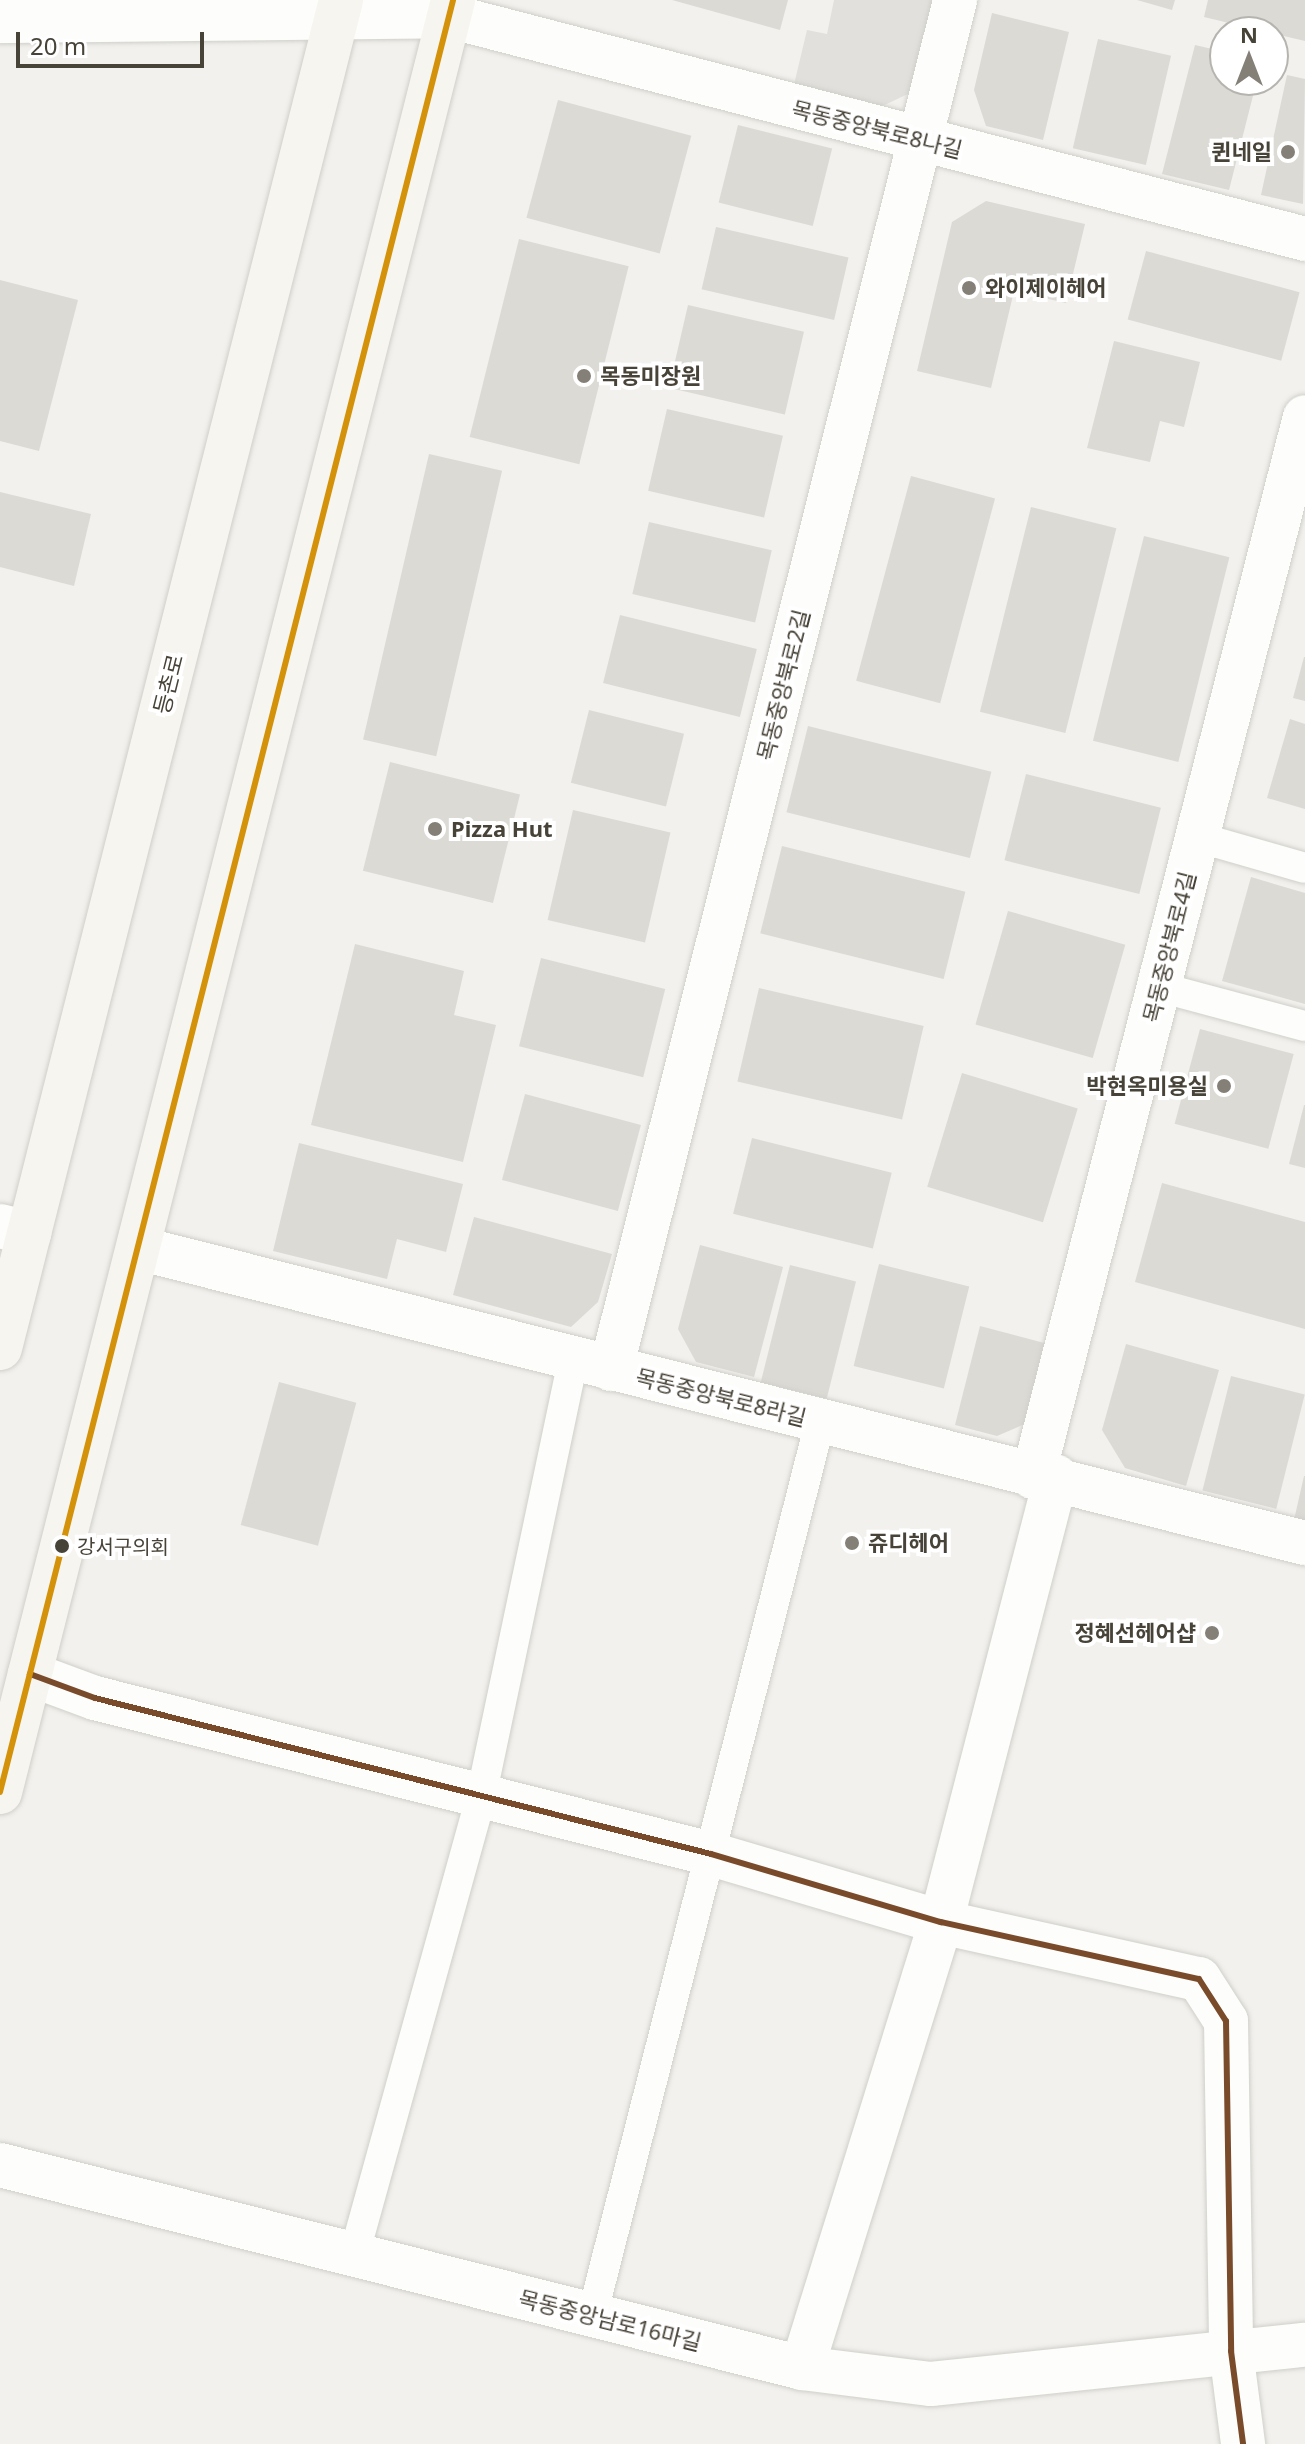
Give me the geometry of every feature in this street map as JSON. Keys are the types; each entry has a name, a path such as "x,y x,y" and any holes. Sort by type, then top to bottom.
{"main road":[{"path":"0,1792 451,8"},
{"name":"등촌로","path":"0,1348 14,1229 339,10"}],"street":[{"name":"목동중앙북로2길","path":"592,1364 955,0"},
{"name":"목동중앙북로8나길","path":"339,10 451,8 920,140 1305,239"},
{"path":"0,21 339,10"},
{"name":"목동중앙북로4길","path":"802,2368 941,1922 1159,987 1305,417"},
{"name":"목동중앙북로8라길","path":"138,1248 1305,1543"},
{"path":"30,1674 95,1698 711,1854 941,1922 1199,1979 1216,1999 1226,2021 1231,2351 1243,2444"},
{"name":"목동중앙남로16마길","path":"0,2165 802,2368 931,2384 1305,2345"}],"lane":[{"path":"1197,837 1305,868"},
{"path":"1159,987 1305,1026"},
{"path":"354,2255 481,1797 592,1364"},
{"path":"592,2316 820,1422"}],"shaded area":[{"path":"834,0 934,0 912,92 872,111 792,93 807,30 827,34"}],"building":[{"path":"672,0 788,0 780,30"},
{"path":"1137,0 1175,0 1172,10"},
{"path":"1208,0 1305,0 1305,41 1289,37 1289,16 1204,17"},
{"path":"992,13 1069,32 1043,140 986,126 974,90"},
{"path":"1098,39 1171,56 1146,165 1073,148"},
{"path":"1195,45 1209,48 1209,96 1253,96 1229,190 1162,174"},
{"path":"1289,75 1305,79 1303,204 1261,195 1282,96 1289,96"},
{"path":"558,100 691,136 660,254 526,218"},
{"path":"738,125 832,148 813,226 719,203"},
{"path":"986,201 1085,224 1066,303 1014,291 991,388 917,371 952,222"},
{"path":"716,227 849,258 834,320 702,289"},
{"path":"519,239 629,266 579,464 470,437"},
{"path":"1146,251 1300,292 1281,361 1128,320"},
{"path":"0,280 78,300 39,451 0,441"},
{"path":"688,305 804,332 785,415 669,388"},
{"path":"1114,341 1200,362 1184,427 1160,421 1150,462 1087,448"},
{"path":"667,409 783,436 764,518 648,491"},
{"path":"429,454 502,471 436,756 363,739"},
{"path":"911,476 995,499 940,703 856,681"},
{"path":"0,492 91,514 74,586 0,567"},
{"path":"1031,507 1116,528 1065,733 980,712"},
{"path":"649,522 772,550 755,622 632,594"},
{"path":"1144,536 1229,557 1178,762 1093,741"},
{"path":"620,615 757,649 740,717 603,683"},
{"path":"1305,657 1305,701 1293,698"},
{"path":"589,710 684,734 666,806 571,783"},
{"path":"1290,719 1305,724 1305,809 1267,798"},
{"path":"808,726 991,772 970,858 786,812"},
{"path":"390,762 520,794 493,903 363,871"},
{"path":"1026,774 1161,808 1139,894 1004,860"},
{"path":"573,810 670,832 645,943 548,920"},
{"path":"782,846 965,892 944,979 760,933"},
{"path":"1251,877 1305,893 1305,1004 1222,981"},
{"path":"1008,911 1125,945 1093,1058 975,1024"},
{"path":"355,944 464,971 454,1015 496,1025 463,1162 311,1125"},
{"path":"541,958 665,989 643,1077 519,1046"},
{"path":"759,988 924,1026 902,1120 737,1082"},
{"path":"1200,1029 1294,1054 1268,1149 1175,1124"},
{"path":"962,1073 1078,1108 1043,1222 927,1187"},
{"path":"525,1094 641,1125 618,1211 502,1180"},
{"path":"1305,1105 1305,1168 1289,1164"},
{"path":"752,1138 892,1173 873,1249 733,1214"},
{"path":"299,1143 463,1184 446,1252 397,1239 387,1279 273,1251"},
{"path":"1162,1183 1305,1222 1305,1329 1135,1282"},
{"path":"474,1217 612,1254 598,1302 571,1327 453,1295"},
{"path":"700,1245 783,1267 754,1377 696,1362 678,1329"},
{"path":"879,1264 969,1286 944,1388 854,1366"},
{"path":"790,1265 856,1281 827,1399 761,1382"},
{"path":"980,1326 1048,1344 1027,1423 997,1436 955,1425"},
{"path":"1126,1344 1219,1370 1186,1486 1125,1468 1102,1430"},
{"path":"1231,1376 1305,1394 1276,1509 1202,1490"},
{"path":"279,1382 356,1403 318,1546 241,1525"},
{"path":"1305,1476 1305,1522 1294,1520"}],"transit line":[{"path":"0,1792 453,0"},
{"path":"30,1674 95,1698 711,1854 941,1922 1199,1979 1226,2021 1231,2351 1243,2444"}],"place":[{"name":"퀸네일","path":"1288,152"},
{"name":"와이제이헤어","path":"969,288"},
{"name":"목동미장원","path":"584,376"},
{"name":"Pizza Hut","path":"435,829"},
{"name":"박현옥미용실","path":"1224,1086"},
{"name":"쥬디헤어","path":"852,1543"},
{"name":"강서구의회","path":"62,1546"},
{"name":"정혜선헤어샵","path":"1212,1633"}]}
